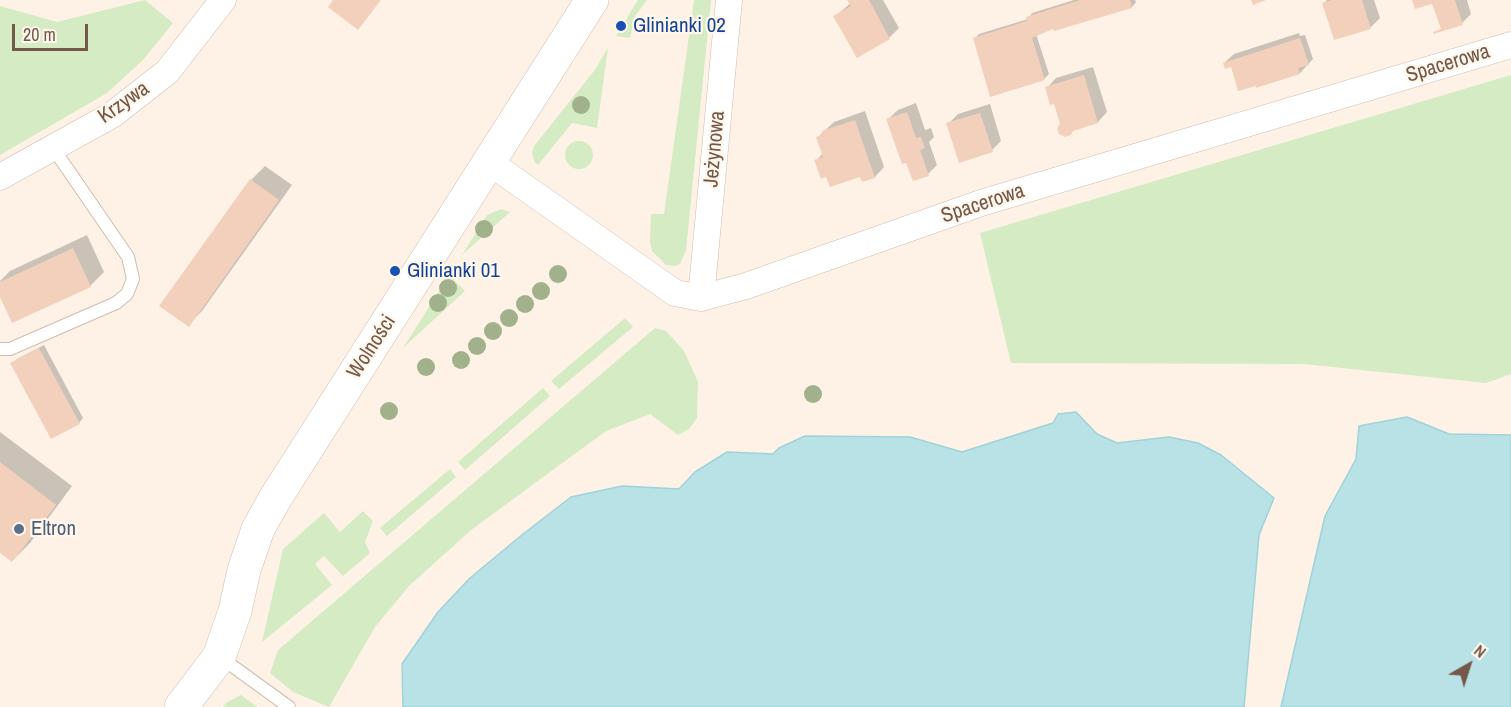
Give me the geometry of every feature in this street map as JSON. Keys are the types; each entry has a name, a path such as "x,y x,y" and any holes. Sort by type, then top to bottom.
{"street":[{"name":"Krzywa","path":"0,177 112,115 167,72 223,0"},
{"name":"Wolności","path":"181,707 219,657 235,611 244,570 258,529 276,497 592,0"},
{"name":"Jeżynowa","path":"701,298 729,0"},
{"name":"Spacerowa","path":"489,162 675,293 701,298 746,286 981,203 1511,45"}],"lane":[{"path":"0,349 10,349 116,303 127,294 133,279 128,257 53,148"},
{"path":"219,657 289,707"}],"green space":[{"path":"145,0 173,23 143,60 107,93 0,155 0,6 57,22"},
{"path":"638,0 647,0 635,16 630,38 616,36"},
{"path":"694,0 711,0 686,250 680,264 675,266 666,265 652,251 651,214 664,214"},
{"path":"608,48 597,128 572,123 538,165 534,161 532,152 534,146 594,71"},
{"path":"1511,75 1511,374 1486,383 1304,364 1011,363 980,233"},
{"path":"579,141 589,145 593,155 589,165 579,169 569,165 565,155 569,145"},
{"path":"501,209 510,212 462,255 487,215"},
{"path":"451,277 465,291 403,348 441,288"},
{"path":"625,318 633,327 559,389 551,381"},
{"path":"655,328 666,331 684,351 698,382 697,418 689,429 678,435 650,414 606,431 471,530 409,586 375,627 329,707 293,692 270,673 278,650"},
{"path":"543,388 550,396 465,470 458,462"},
{"path":"450,469 456,477 387,536 380,528"},
{"path":"363,511 373,521 365,542 370,553 343,576 324,556 315,564 332,585 262,642 283,549 324,513 340,532"},
{"path":"241,695 257,707 223,707 227,702"}],"water":[{"path":"1076,412 1097,434 1117,443 1169,437 1198,443 1221,455 1274,498 1259,535 1244,707 403,707 402,664 438,612 470,578 571,497 622,486 679,489 695,472 727,452 773,454 779,448 805,436 910,437 962,452 1053,423 1058,414"},
{"path":"1407,417 1449,434 1511,435 1511,707 1281,707 1325,516 1356,459 1359,426"}],"building":[{"path":"333,0 381,0 358,30 328,7"},
{"path":"847,0 869,0 890,39 857,58 833,16 851,6"},
{"path":"1080,0 1130,0 1132,8 1054,31 1053,29 1032,38 1045,80 990,97 973,38 1027,21 1026,17"},
{"path":"1251,0 1266,0 1253,5"},
{"path":"1332,0 1362,0 1371,29 1334,40 1322,3"},
{"path":"1412,0 1455,0 1463,25 1433,34 1441,29 1432,4 1415,9"},
{"path":"1300,38 1309,65 1298,68 1300,74 1256,88 1256,86 1238,91 1231,67 1225,69 1223,63"},
{"path":"1084,75 1098,123 1073,131 1071,135 1065,137 1059,134 1057,128 1060,124 1054,104 1050,105 1045,87"},
{"path":"907,112 916,138 921,137 925,148 920,150 929,176 913,181 906,163 902,164 886,119"},
{"path":"980,113 993,152 959,163 946,123"},
{"path":"855,120 875,178 862,182 860,177 830,187 826,177 821,179 814,160 823,157 816,137 823,134 822,131"},
{"path":"250,179 279,200 189,327 159,306"},
{"path":"73,248 91,287 12,323 0,297 0,282"},
{"path":"39,348 80,424 51,439 10,363"},
{"name":"Eltron","path":"0,462 56,505 12,562 0,553"}],"place":[{"name":"Glinianki 02","path":"621,26"},
{"name":"Glinianki 01","path":"395,271"},
{"name":"Eltron","path":"19,529"}]}
